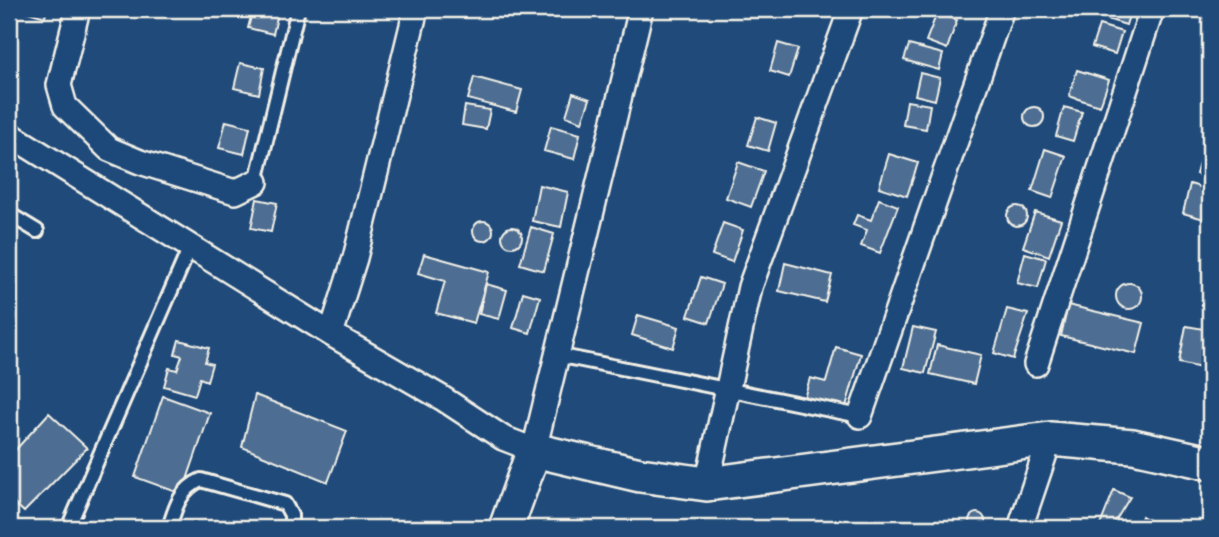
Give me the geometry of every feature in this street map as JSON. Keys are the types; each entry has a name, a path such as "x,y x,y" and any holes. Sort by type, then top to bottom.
{"main road":[{"path":"506,528 534,450 640,475 708,484 1050,439 1133,446 1210,463"}],"street":[{"path":"78,9 59,85 65,106 83,124 109,149 140,162 234,192 256,182"},
{"path":"331,334 355,258 416,9"},
{"path":"9,134 503,438 534,450 641,9"},
{"path":"708,484 750,287 851,9"},
{"path":"860,416 1002,9"},
{"path":"1036,365 1152,9"},
{"path":"1020,528 1050,439"}],"lane":[{"path":"256,182 298,9"},
{"path":"9,214 37,231"},
{"path":"68,528 190,247"},
{"path":"557,355 860,416"},
{"path":"169,528 182,494 201,480 285,504 291,515 291,528"}],"building":[{"path":"18,9 47,9 45,17"},
{"path":"253,9 279,9 273,34 248,28"},
{"path":"1110,9 1131,9 1126,25 1107,19"},
{"path":"937,13 957,20 947,49 926,41"},
{"path":"1099,25 1122,32 1115,54 1092,47"},
{"path":"778,43 798,49 789,77 770,71"},
{"path":"909,45 943,54 939,70 904,60"},
{"path":"240,63 264,68 259,94 234,88"},
{"path":"1077,70 1109,80 1100,106 1069,96"},
{"path":"920,73 940,78 935,100 915,95"},
{"path":"474,77 522,90 516,112 468,99"},
{"path":"573,93 590,99 582,122 566,116"},
{"path":"907,101 930,105 926,129 903,125"},
{"path":"465,106 490,110 486,129 462,125"},
{"path":"1034,107 1041,110 1044,117 1041,124 1034,127 1027,124 1024,117 1027,110"},
{"path":"1064,107 1082,112 1073,141 1056,136"},
{"path":"757,117 776,123 768,151 748,145"},
{"path":"226,121 250,127 244,154 219,148"},
{"path":"1210,124 1210,178 1196,174"},
{"path":"551,126 580,134 574,159 544,151"},
{"path":"1045,149 1066,156 1052,198 1032,191"},
{"path":"889,154 918,163 907,196 879,187"},
{"path":"738,162 764,171 751,207 726,198"},
{"path":"1190,184 1210,190 1204,219 1183,213"},
{"path":"539,185 568,192 561,227 532,221"},
{"path":"257,199 277,203 271,232 251,228"},
{"path":"879,199 898,206 880,253 861,246 867,230 853,225 857,215 871,220"},
{"path":"1017,206 1024,209 1027,216 1024,223 1017,226 1010,223 1007,216 1010,209"},
{"path":"1035,212 1061,220 1049,256 1023,247"},
{"path":"483,221 490,224 493,231 490,238 483,241 476,238 473,231 476,224"},
{"path":"723,223 743,230 732,262 712,255"},
{"path":"512,227 519,230 522,237 519,244 512,247 505,244 502,237 505,230"},
{"path":"531,227 554,234 544,271 520,264"},
{"path":"1025,253 1046,259 1038,288 1017,283"},
{"path":"424,254 489,272 474,323 436,313 445,281 418,273"},
{"path":"785,263 832,275 825,302 779,291"},
{"path":"701,277 722,284 709,323 688,316"},
{"path":"1129,283 1138,287 1142,296 1138,305 1129,309 1120,305 1116,296 1120,287"},
{"path":"486,284 507,290 499,319 479,314"},
{"path":"523,292 540,297 530,333 513,328"},
{"path":"1068,305 1144,323 1136,354 1061,336"},
{"path":"1007,309 1028,314 1013,359 994,353"},
{"path":"638,315 679,327 673,348 632,335"},
{"path":"1186,326 1210,330 1210,370 1179,363"},
{"path":"913,327 936,332 925,373 903,368"},
{"path":"179,340 209,348 205,362 212,364 207,381 200,378 195,395 164,386 169,368 177,370 182,356 175,354"},
{"path":"937,345 981,355 974,384 930,374"},
{"path":"836,347 861,354 845,410 804,398 810,378 826,382"},
{"path":"255,395 347,431 328,482 242,447"},
{"path":"163,396 210,413 182,494 135,477"},
{"path":"49,413 87,448 24,512 9,498 9,457"},
{"path":"1114,490 1130,497 1111,528 1099,528"},
{"path":"977,513 983,515 983,527 977,529 971,527 969,521 971,515"},
{"path":"1142,516 1163,528 1138,528"}]}
